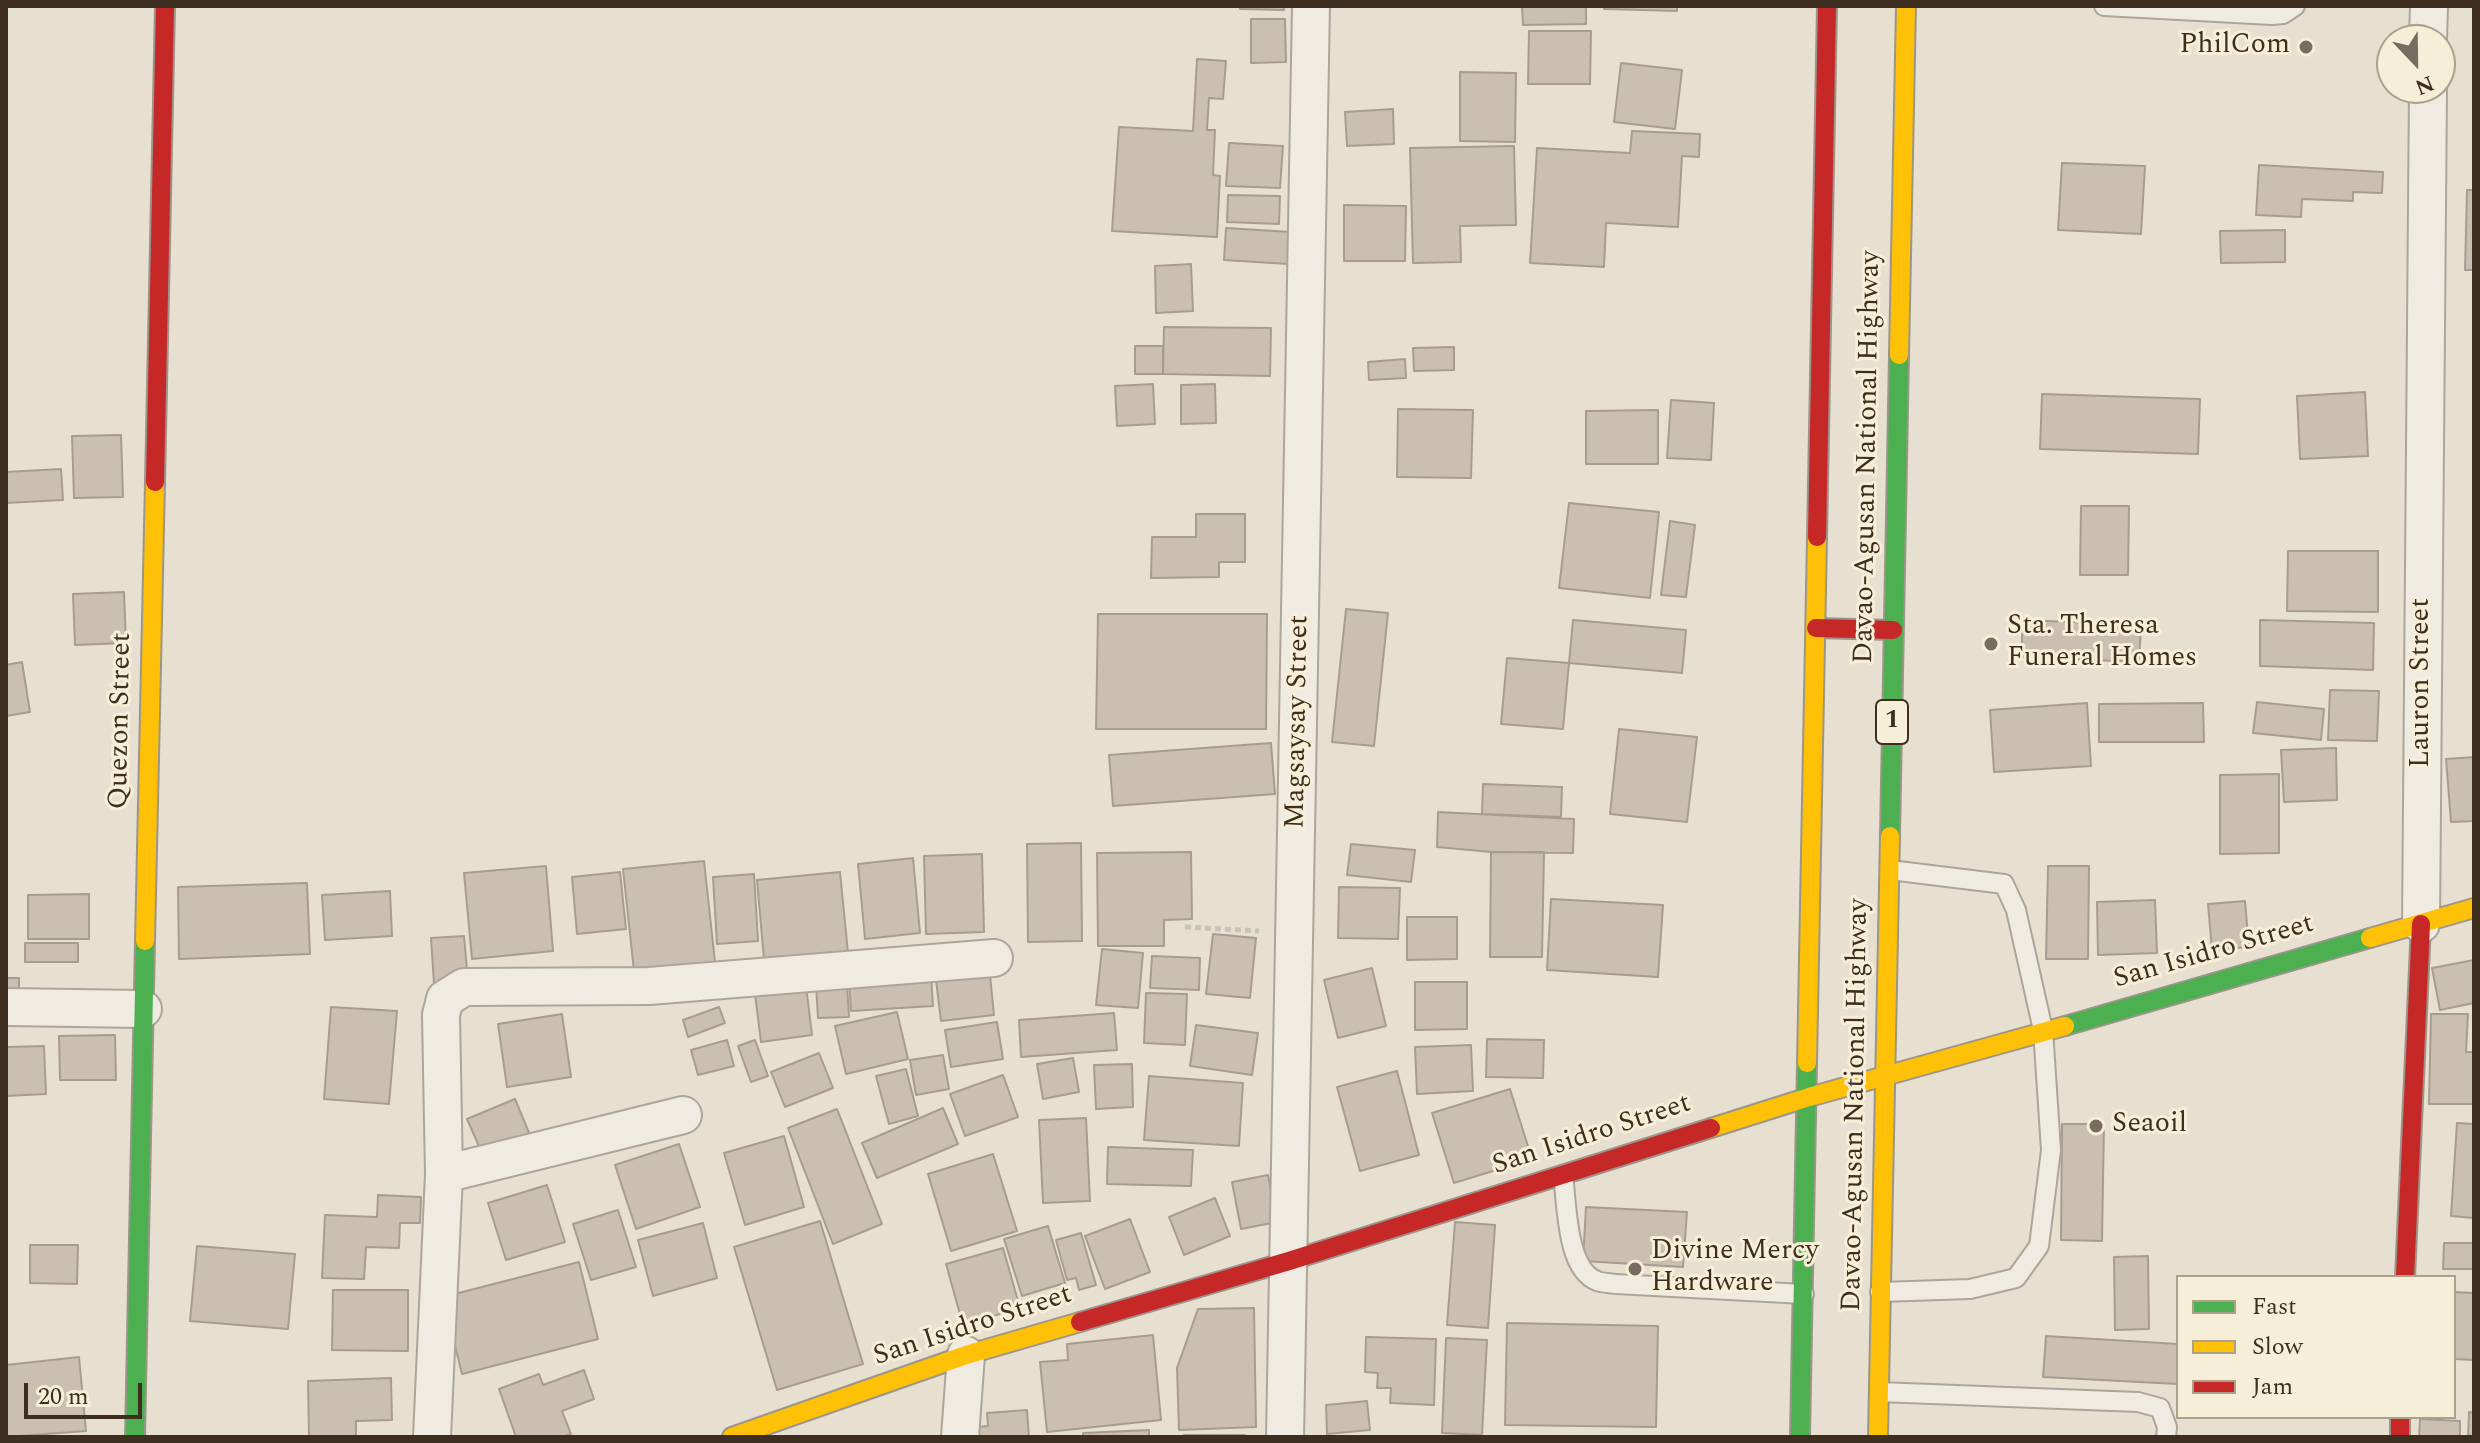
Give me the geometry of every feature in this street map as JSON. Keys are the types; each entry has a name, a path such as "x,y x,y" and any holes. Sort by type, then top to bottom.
{"main road":[{"name":"Quezon Street","path":"135,1437 165,6"},
{"name":"Davao-Agusan National Highway","path":"1800,1437 1809,1097 1827,6"},
{"name":"Davao-Agusan National Highway","path":"1878,1437 1906,6"},
{"path":"1816,628 1893,630"},
{"name":"San Isidro Street","path":"732,1437 966,1355 1289,1261 1809,1097 1885,1078 2474,908"},
{"name":"Lauron Street","path":"2405,1275 2421,924"}],"street":[{"name":"Magsaysay Street","path":"1285,1437 1311,6"},
{"name":"Lauron Street","path":"2421,924 2428,104"},
{"path":"432,1437 444,1174 441,1015 445,999 464,987 649,986 994,958"},
{"path":"6,1007 143,1009"},
{"path":"444,1174 683,1115"},
{"path":"960,1437 966,1355"}],"lane":[{"path":"2104,6 2272,15 2283,14 2295,6"},
{"path":"1880,1292 1970,1289 2016,1278 2039,1246 2051,1150 2043,1030 2016,910 2004,884 1890,870"},
{"path":"1563,1175 1573,1252 1584,1272 1596,1281 1804,1294"},
{"path":"1879,1392 2138,1402 2160,1408 2167,1427 2166,1437"}],"path":[{"path":"1185,927 1295,933"}],"building":[{"path":"1240,6 1284,6 1284,10 1240,9"},
{"path":"1522,6 1586,6 1586,24 1523,25"},
{"path":"1604,6 1677,6 1677,11 1604,9"},
{"path":"1251,19 1285,19 1286,62 1251,63"},
{"path":"1529,31 1591,31 1590,84 1528,84"},
{"path":"1197,59 1226,61 1223,99 1209,98 1207,130 1215,130 1213,175 1220,176 1217,237 1112,231 1119,127 1193,131"},
{"path":"1621,63 1682,70 1675,129 1614,122"},
{"path":"1460,72 1516,73 1515,142 1460,141"},
{"path":"1393,109 1394,144 1347,146 1345,112"},
{"path":"1632,131 1700,134 1699,157 1682,156 1678,227 1606,223 1604,267 1530,263 1537,148 1630,153"},
{"path":"1229,143 1283,146 1280,188 1226,186"},
{"path":"1514,146 1516,225 1460,226 1461,262 1413,263 1410,148"},
{"path":"2062,163 2145,166 2141,234 2058,230"},
{"path":"2259,165 2383,172 2382,193 2353,192 2353,201 2302,199 2301,217 2256,215"},
{"path":"2467,190 2474,190 2474,270 2465,270"},
{"path":"1228,195 1280,196 1279,224 1227,222"},
{"path":"1344,205 1406,206 1405,261 1344,261"},
{"path":"1226,228 1291,232 1288,264 1224,260"},
{"path":"2285,230 2285,262 2221,263 2220,231"},
{"path":"1191,264 1193,311 1156,313 1155,266"},
{"path":"1164,327 1271,328 1270,376 1163,374"},
{"path":"1135,346 1163,346 1163,374 1135,374"},
{"path":"1454,347 1454,370 1414,371 1413,348"},
{"path":"1405,359 1406,378 1369,380 1368,362"},
{"path":"1153,384 1155,424 1117,426 1115,386"},
{"path":"1215,384 1216,423 1181,424 1181,385"},
{"path":"2365,392 2368,456 2300,459 2297,396"},
{"path":"2042,394 2200,399 2198,454 2040,449"},
{"path":"1671,400 1714,403 1711,460 1667,458"},
{"path":"1398,409 1473,410 1471,478 1397,477"},
{"path":"1658,410 1658,464 1586,464 1586,411"},
{"path":"121,435 123,497 74,498 72,436"},
{"path":"61,469 63,500 6,503 6,472"},
{"path":"1569,503 1659,512 1650,598 1559,588"},
{"path":"2081,506 2129,506 2128,575 2080,575"},
{"path":"1196,514 1245,514 1245,562 1219,562 1219,577 1151,578 1152,537 1196,537"},
{"path":"1670,521 1695,525 1686,597 1661,595"},
{"path":"2288,551 2378,551 2378,612 2287,611"},
{"path":"124,592 126,643 75,645 73,594"},
{"path":"1346,609 1388,613 1374,746 1332,742"},
{"path":"1098,614 1267,614 1266,729 1096,729"},
{"path":"1573,620 1686,630 1682,673 1569,663"},
{"path":"2023,620 2141,625 2139,662 2021,657"},
{"path":"2260,620 2374,623 2373,670 2260,666"},
{"path":"1507,658 1569,663 1563,729 1501,724"},
{"path":"22,662 30,712 6,716 6,665"},
{"path":"2330,690 2379,691 2377,741 2328,740"},
{"path":"2257,702 2324,709 2321,740 2253,733"},
{"path":"2087,703 2091,766 1994,772 1990,710"},
{"path":"2203,703 2204,742 2099,742 2099,704"},
{"path":"1619,729 1697,737 1687,822 1610,814"},
{"path":"1271,743 1275,794 1113,806 1109,755"},
{"path":"2336,748 2337,800 2284,802 2281,750"},
{"path":"2474,757 2474,821 2451,822 2446,759"},
{"path":"2279,774 2279,853 2220,854 2220,775"},
{"path":"1483,784 1562,787 1561,817 1482,814"},
{"path":"1438,812 1574,819 1573,853 1491,852 1437,847"},
{"path":"1081,843 1082,941 1028,942 1027,844"},
{"path":"1351,844 1415,850 1411,882 1347,875"},
{"path":"1191,852 1192,919 1164,920 1164,946 1098,946 1097,853"},
{"path":"1491,852 1544,852 1542,957 1490,957"},
{"path":"982,854 984,932 926,934 924,856"},
{"path":"913,858 920,933 865,939 858,864"},
{"path":"704,861 715,962 634,971 623,869"},
{"path":"546,866 553,951 472,959 464,873"},
{"path":"2048,866 2089,866 2088,959 2046,959"},
{"path":"620,872 626,929 577,934 572,877"},
{"path":"840,872 849,963 765,971 757,880"},
{"path":"754,874 758,941 717,944 713,877"},
{"path":"307,883 310,954 179,959 178,887"},
{"path":"1339,887 1400,888 1398,939 1338,938"},
{"path":"390,891 392,936 325,940 322,895"},
{"path":"89,894 89,939 28,939 28,895"},
{"path":"1551,899 1663,905 1658,977 1547,970"},
{"path":"2155,900 2157,953 2098,955 2097,902"},
{"path":"2245,901 2249,947 2212,950 2208,904"},
{"path":"1407,917 1457,917 1457,959 1407,960"},
{"path":"1213,934 1256,938 1250,998 1206,994"},
{"path":"464,936 468,981 434,984 431,938"},
{"path":"25,943 78,943 78,962 25,962"},
{"path":"1102,949 1143,953 1138,1008 1096,1005"},
{"path":"1152,956 1200,958 1199,990 1150,988"},
{"path":"2474,960 2474,1003 2440,1010 2432,968"},
{"path":"989,965 994,1015 941,1021 935,972"},
{"path":"1372,968 1386,1026 1338,1038 1324,980"},
{"path":"931,974 933,1006 851,1011 849,979"},
{"path":"6,978 19,978 19,999 6,999"},
{"path":"1415,982 1467,982 1467,1029 1415,1030"},
{"path":"847,984 849,1017 818,1018 816,986"},
{"path":"806,986 812,1035 761,1042 755,994"},
{"path":"1146,993 1187,994 1185,1045 1144,1043"},
{"path":"331,1007 397,1011 389,1104 324,1099"},
{"path":"719,1007 725,1023 688,1037 683,1020"},
{"path":"897,1012 908,1059 846,1074 835,1026"},
{"path":"1114,1013 1117,1050 1021,1057 1019,1020"},
{"path":"562,1014 571,1077 507,1087 498,1024"},
{"path":"2431,1014 2468,1014 2466,1052 2474,1052 2474,1104 2429,1104"},
{"path":"997,1022 1003,1059 951,1067 945,1030"},
{"path":"1196,1025 1258,1033 1252,1075 1190,1066"},
{"path":"115,1035 116,1080 60,1080 59,1036"},
{"path":"1487,1039 1544,1040 1543,1078 1486,1077"},
{"path":"727,1040 734,1066 698,1075 691,1050"},
{"path":"755,1040 768,1076 751,1082 738,1046"},
{"path":"1471,1045 1473,1091 1417,1094 1415,1047"},
{"path":"44,1046 46,1094 6,1096 6,1047"},
{"path":"819,1053 833,1088 785,1107 771,1072"},
{"path":"943,1055 949,1089 916,1095 910,1060"},
{"path":"1073,1058 1079,1092 1043,1099 1037,1064"},
{"path":"1132,1064 1133,1107 1096,1109 1094,1065"},
{"path":"906,1069 918,1116 889,1124 876,1076"},
{"path":"1397,1071 1419,1155 1360,1171 1337,1087"},
{"path":"1003,1075 1018,1117 965,1136 950,1094"},
{"path":"1149,1076 1243,1083 1239,1146 1144,1140"},
{"path":"1510,1089 1532,1159 1454,1183 1432,1113"},
{"path":"515,1099 532,1140 485,1160 467,1119"},
{"path":"943,1108 958,1144 877,1178 862,1143"},
{"path":"837,1109 882,1224 833,1244 788,1128"},
{"path":"1086,1118 1090,1201 1043,1203 1039,1120"},
{"path":"2457,1123 2474,1124 2474,1218 2451,1216"},
{"path":"2062,1124 2104,1124 2102,1241 2061,1240"},
{"path":"784,1136 804,1207 745,1225 724,1153"},
{"path":"679,1144 700,1207 636,1229 615,1165"},
{"path":"1108,1147 1193,1150 1191,1186 1107,1184"},
{"path":"993,1154 1017,1231 951,1251 928,1174"},
{"path":"1268,1175 1277,1222 1241,1229 1232,1182"},
{"path":"547,1185 565,1242 506,1260 488,1203"},
{"path":"378,1195 421,1197 420,1223 400,1223 399,1248 366,1247 364,1279 322,1278 325,1215 377,1217"},
{"path":"1215,1198 1230,1236 1184,1255 1169,1217"},
{"path":"1586,1207 1687,1212 1683,1267 1583,1261"},
{"path":"618,1210 636,1267 591,1280 573,1224"},
{"path":"1130,1219 1150,1272 1105,1289 1085,1236"},
{"path":"820,1221 863,1364 777,1390 734,1247"},
{"path":"1455,1222 1495,1225 1488,1328 1447,1325"},
{"path":"703,1223 717,1278 653,1296 638,1240"},
{"path":"1048,1226 1065,1283 1022,1296 1004,1239"},
{"path":"1081,1233 1096,1285 1079,1290 1076,1278 1067,1280 1056,1240"},
{"path":"2444,1243 2474,1243 2474,1269 2443,1269"},
{"path":"30,1245 78,1245 77,1284 30,1283"},
{"path":"197,1246 295,1254 288,1329 190,1321"},
{"path":"1003,1248 1020,1308 963,1325 946,1264"},
{"path":"2148,1256 2149,1329 2115,1330 2114,1257"},
{"path":"579,1262 598,1339 462,1374 443,1297"},
{"path":"333,1290 408,1290 408,1351 332,1350"},
{"path":"2456,1292 2474,1293 2474,1360 2456,1359"},
{"path":"1254,1308 1256,1427 1179,1430 1177,1368 1198,1309"},
{"path":"1507,1323 1658,1326 1656,1427 1505,1425"},
{"path":"1153,1335 1161,1420 1047,1432 1040,1362 1068,1360 1067,1344"},
{"path":"2046,1336 2176,1344 2176,1384 2043,1377"},
{"path":"1366,1337 1436,1339 1434,1405 1390,1403 1391,1388 1377,1388 1378,1373 1365,1372"},
{"path":"1446,1338 1487,1340 1482,1435 1442,1433"},
{"path":"79,1357 86,1431 6,1437 6,1365"},
{"path":"584,1370 594,1399 562,1411 571,1434 563,1437 516,1437 499,1389 539,1374 543,1385"},
{"path":"391,1378 392,1420 356,1421 356,1437 309,1437 308,1381"},
{"path":"1367,1401 1370,1430 1327,1434 1326,1405"},
{"path":"1027,1410 1029,1437 976,1437 975,1427 988,1426 987,1413"},
{"path":"2469,1412 2474,1413 2474,1437 2468,1437"},
{"path":"2420,1419 2460,1421 2460,1437 2419,1437"},
{"path":"1149,1430 1149,1437 1083,1437 1083,1433"},
{"path":"1245,1435 1245,1437 1184,1437"}],"traffic: fast":[{"path":"1890,836 1899,355"},
{"path":"2065,1026 2370,938"},
{"path":"135,1437 145,941"},
{"path":"1800,1437 1807,1063"}],"traffic: slow":[{"path":"1899,355 1906,6"},
{"path":"145,941 155,482"},
{"path":"1807,1063 1817,537"},
{"path":"1878,1437 1890,836"},
{"path":"2370,938 2474,908"},
{"path":"1711,1128 1809,1097 2065,1026"},
{"path":"732,1437 966,1355 1080,1322"}],"traffic: jam":[{"path":"155,482 165,6"},
{"path":"1817,537 1827,6"},
{"path":"1816,628 1893,630"},
{"path":"2405,1275 2421,924"},
{"path":"1080,1322 1289,1261 1711,1128"},
{"path":"2400,1419 2400,1437"}],"place":[{"name":"PhilCom","path":"2306,47"},
{"name":"Sta. Theresa Funeral Homes","path":"1991,644"},
{"name":"Seaoil","path":"2096,1126"},
{"name":"Divine Mercy Hardware","path":"1635,1269"}]}
